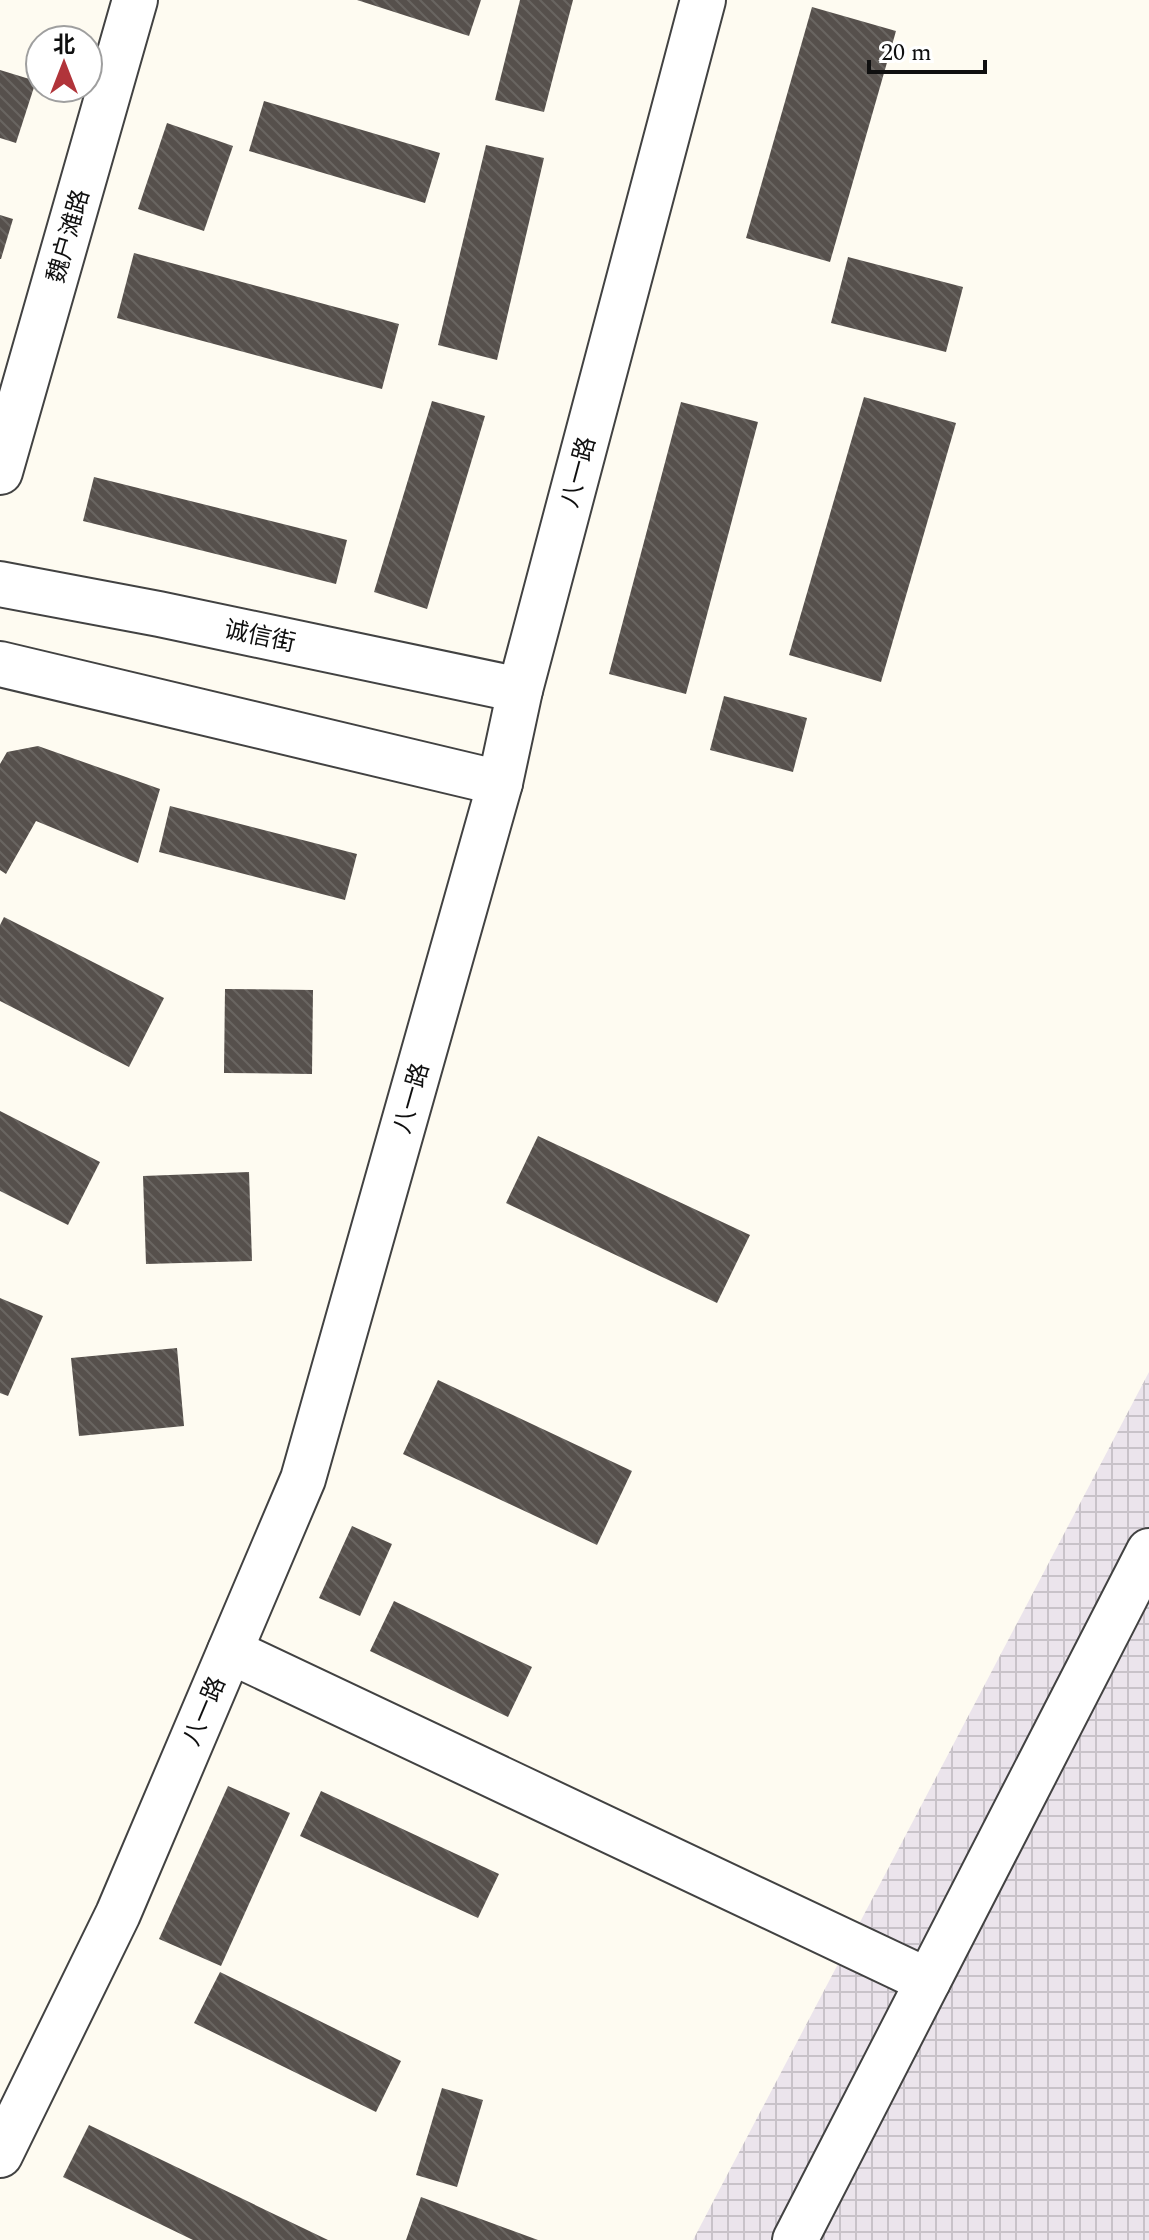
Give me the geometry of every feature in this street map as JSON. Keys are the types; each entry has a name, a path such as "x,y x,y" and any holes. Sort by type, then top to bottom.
{"street":[{"name":"魏户滩路","path":"0,472 135,0"},
{"name":"八一路","path":"0,2155 118,1914 303,1479 500,783 520,690 703,0"},
{"name":"诚信街","path":"0,584 520,690"},
{"path":"0,664 500,783"},
{"path":"795,2240 1149,1551"},
{"path":"230,1651 928,1981"}],"shaded area":[{"path":"1149,1372 1149,2240 693,2240"}],"building":[{"path":"357,0 481,0 469,36"},
{"path":"520,0 573,0 544,112 495,100"},
{"path":"812,7 896,31 830,262 746,238"},
{"path":"0,70 24,77 24,104 29,104 16,143 0,138"},
{"path":"264,101 440,153 425,203 249,151"},
{"path":"167,123 233,146 204,231 138,209"},
{"path":"486,145 544,158 497,360 438,345"},
{"path":"0,215 13,219 1,259 0,259"},
{"path":"134,253 399,324 382,389 117,318"},
{"path":"848,257 963,287 946,352 831,323"},
{"path":"864,397 956,423 881,682 789,655"},
{"path":"432,401 485,416 427,609 374,592"},
{"path":"681,402 758,422 686,694 609,674"},
{"path":"94,477 347,540 336,584 83,521"},
{"path":"724,696 807,718 793,772 710,750"},
{"path":"38,746 160,789 138,863 36,821 6,874 0,870 0,764 7,752"},
{"path":"170,806 357,854 345,900 159,852"},
{"path":"4,917 164,998 129,1067 0,1001 0,925"},
{"path":"225,989 313,990 312,1074 224,1073"},
{"path":"0,1111 100,1162 68,1225 0,1191"},
{"path":"538,1136 750,1235 717,1303 506,1203"},
{"path":"249,1172 252,1261 146,1264 143,1176"},
{"path":"0,1298 43,1316 8,1396 0,1393"},
{"path":"177,1348 184,1426 79,1436 71,1358"},
{"path":"438,1380 632,1471 597,1545 403,1454"},
{"path":"352,1526 392,1544 360,1616 319,1598"},
{"path":"394,1601 532,1667 508,1717 370,1651"},
{"path":"228,1786 290,1813 221,1966 159,1939"},
{"path":"321,1791 499,1874 478,1918 300,1836"},
{"path":"220,1972 401,2061 376,2112 194,2023"},
{"path":"442,2088 483,2100 457,2187 416,2175"},
{"path":"89,2125 328,2240 193,2240 63,2177"},
{"path":"421,2197 538,2240 406,2240"}]}
